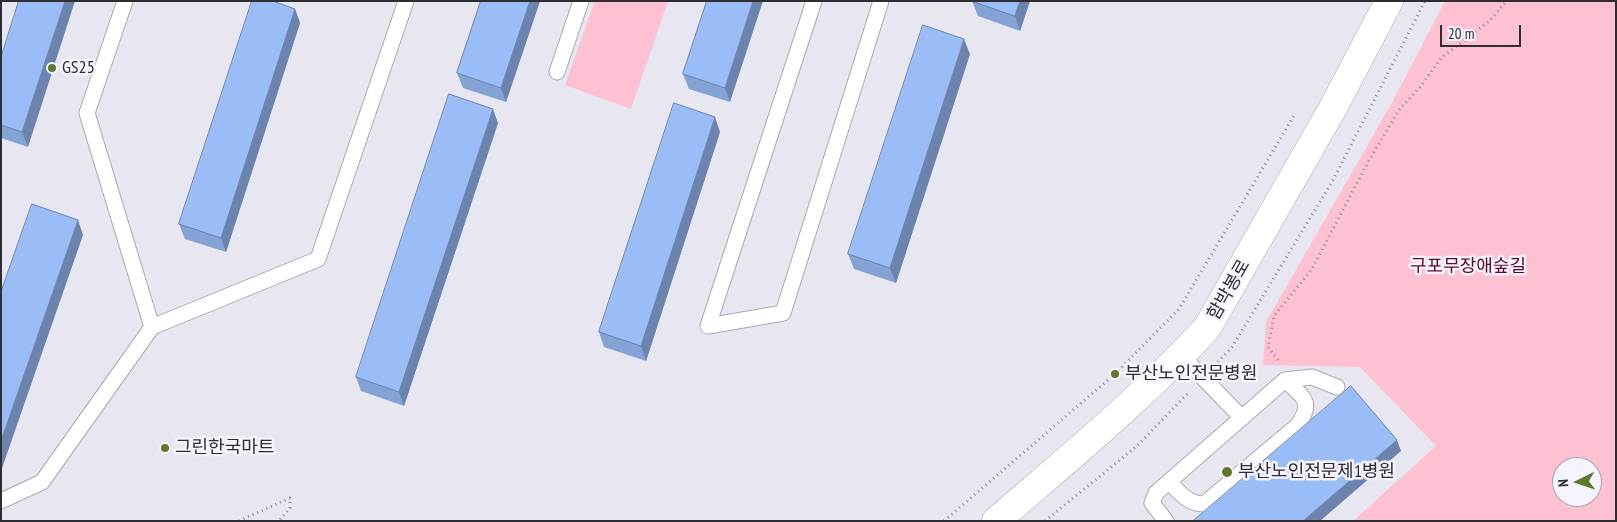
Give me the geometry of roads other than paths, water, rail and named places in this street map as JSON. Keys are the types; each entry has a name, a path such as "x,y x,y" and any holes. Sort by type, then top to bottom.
{"main road":[{"name":"함박봉로","path":"996,521 1182,356 1207,328 1334,106 1389,1"}],"lane":[{"path":"125,1 87,114 152,327"},
{"path":"1,501 42,482 152,327 318,258 406,1"},
{"path":"557,72 581,1"},
{"path":"814,1 708,326 782,313 881,1"},
{"path":"1182,356 1242,418"},
{"path":"1166,521 1152,503 1156,493 1285,380 1312,378 1338,387"},
{"path":"1169,482 1182,496 1194,504 1204,504 1298,425 1306,413 1306,404 1302,396 1285,380"}],"place":[{"name":"GS25","path":"52,68"},
{"name":"부산노인전문병원","path":"1115,374"},
{"name":"그린한국마트","path":"165,448"},
{"name":"부산노인전문제1병원","path":"1227,472"}],"park label":[{"name":"구포무장애숲길","path":"1468,267"}]}
